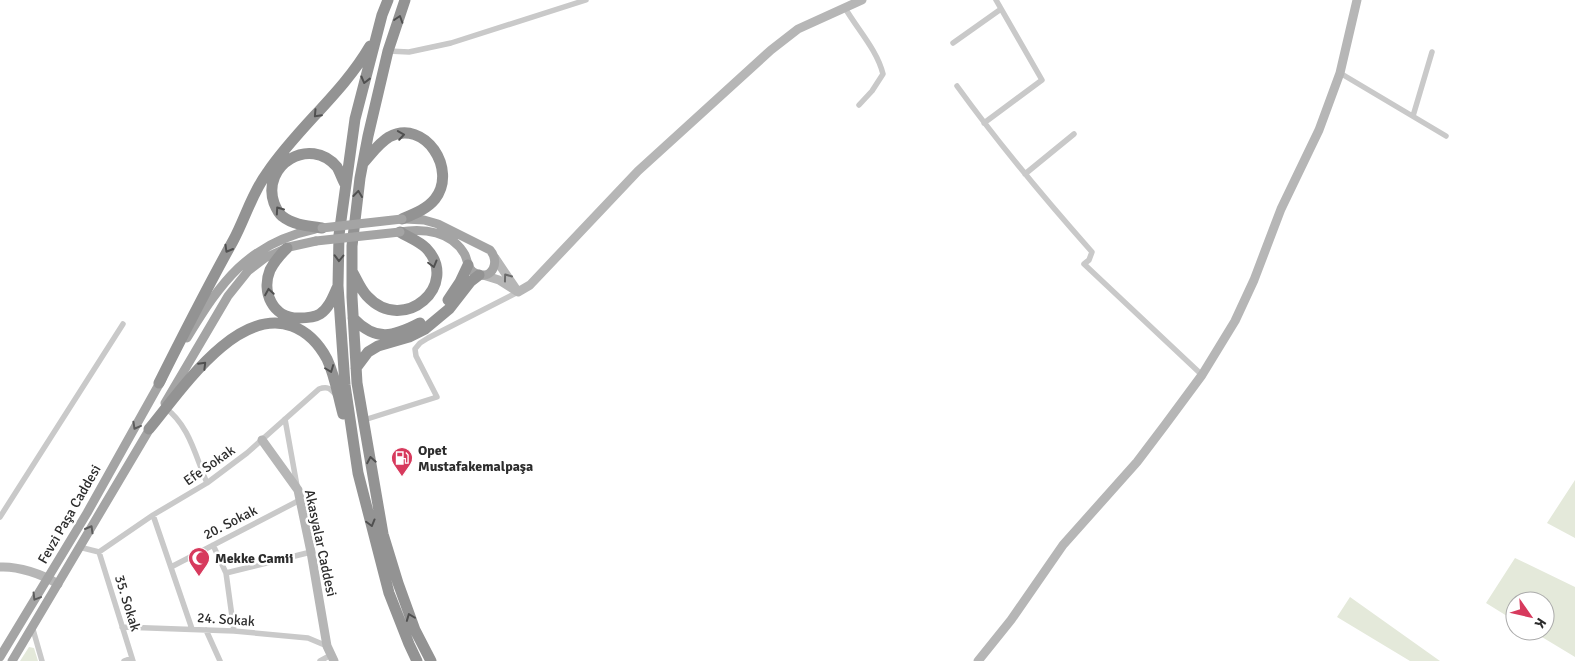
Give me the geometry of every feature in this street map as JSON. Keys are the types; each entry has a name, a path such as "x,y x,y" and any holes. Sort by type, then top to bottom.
{"highway":[{"path":"358,473 345,386 338,286 339,235 356,119 377,33 388,0"},
{"path":"405,0 388,51 363,163 352,246 353,318 356,368 383,534 415,630 431,661"},
{"path":"159,383 265,175 284,148 342,87 360,63 377,33"},
{"path":"363,163 389,137 402,133 412,134 431,145 441,164 443,175 442,187 435,199 425,209 402,219"},
{"path":"322,228 291,222 280,215 276,209 271,190 274,178 284,162 292,157 315,154 328,159 337,168 345,184"},
{"path":"353,272 366,295 388,310 408,310 425,301 433,289 436,267 425,247 400,232"},
{"path":"287,248 275,261 269,272 267,285 273,307 281,314 288,318 308,318 319,315 330,304 338,286"},
{"path":"353,318 369,332 378,336 393,334 411,328 426,320 442,307 460,282 468,264"},
{"path":"356,368 368,352 378,346 409,337 425,329 449,309 470,282 481,275"},
{"path":"149,429 164,408 190,379 224,345 242,332 267,323 278,323 299,329 311,337 326,359 333,374 389,593 408,644 417,661"}],"main road":[{"name":"Fevzi Paşa Caddesi","path":"0,657 92,504 159,383 210,300 224,281 241,264 281,239 303,232 402,219 424,220 438,224 481,247"},
{"path":"164,408 228,296 248,272 265,258 287,248 316,241 414,229 430,230 444,236 460,248 471,271 481,275 494,268 495,258 490,250 481,247 472,250 469,254 468,264"},
{"name":"Fevzi Paşa Caddesi","path":"12,661 149,429"}],"street":[{"path":"388,51 409,52 451,42 586,0"},
{"path":"364,420 437,397 416,356 415,349 420,343 530,285 638,171 771,50 798,29 862,0"},
{"path":"984,123 1042,80 996,0"},
{"path":"978,661 1011,620 1063,545 1137,462 1202,375 1236,321 1251,288 1281,209 1319,130 1340,72 1357,0"},
{"path":"845,8 856,28 877,57 883,74 872,91 859,105"},
{"path":"953,43 1001,9"},
{"path":"1413,116 1432,52"},
{"path":"1340,72 1446,136"},
{"path":"957,86 1025,174 1092,252 1089,260 1084,264 1202,375"},
{"path":"1025,174 1074,134"},
{"path":"495,258 518,292"},
{"path":"481,275 499,280 518,292"},
{"path":"0,517 123,324"},
{"name":"Efe Sokak","path":"99,552 153,515 207,483 262,440 318,389 330,388 339,399"},
{"path":"164,408 176,417 184,429 207,483"},
{"path":"285,419 298,490"},
{"name":"Akasyalar Caddesi","path":"262,440 298,490 327,646 333,658"},
{"name":"20. Sokak","path":"171,567 300,500"},
{"path":"153,515 192,629"},
{"path":"213,545 226,573 234,631"},
{"path":"80,547 99,552"},
{"name":"35. Sokak","path":"99,552 132,659"},
{"path":"226,573 311,552"},
{"path":"0,566 8,566 48,578 58,584"},
{"path":"32,626 42,661"},
{"name":"24. Sokak","path":"122,627 234,631 308,638 327,646"},
{"path":"206,630 220,661"},
{"path":"320,661 333,658"},
{"path":"124,661 132,659"}],"shaded area":[{"path":"1575,480 1575,538 1547,523"},
{"path":"1515,558 1575,587 1575,657 1549,641 1555,641 1555,591 1505,591 1505,615 1486,603"},
{"path":"1350,597 1440,661 1410,661 1337,617"},
{"path":"29,647 34,648 38,661 20,661"}],"place":[{"name":"Opet Mustafakemalpaşa","path":"402,477"},
{"name":"Mekke Camii","path":"199,577"}]}
